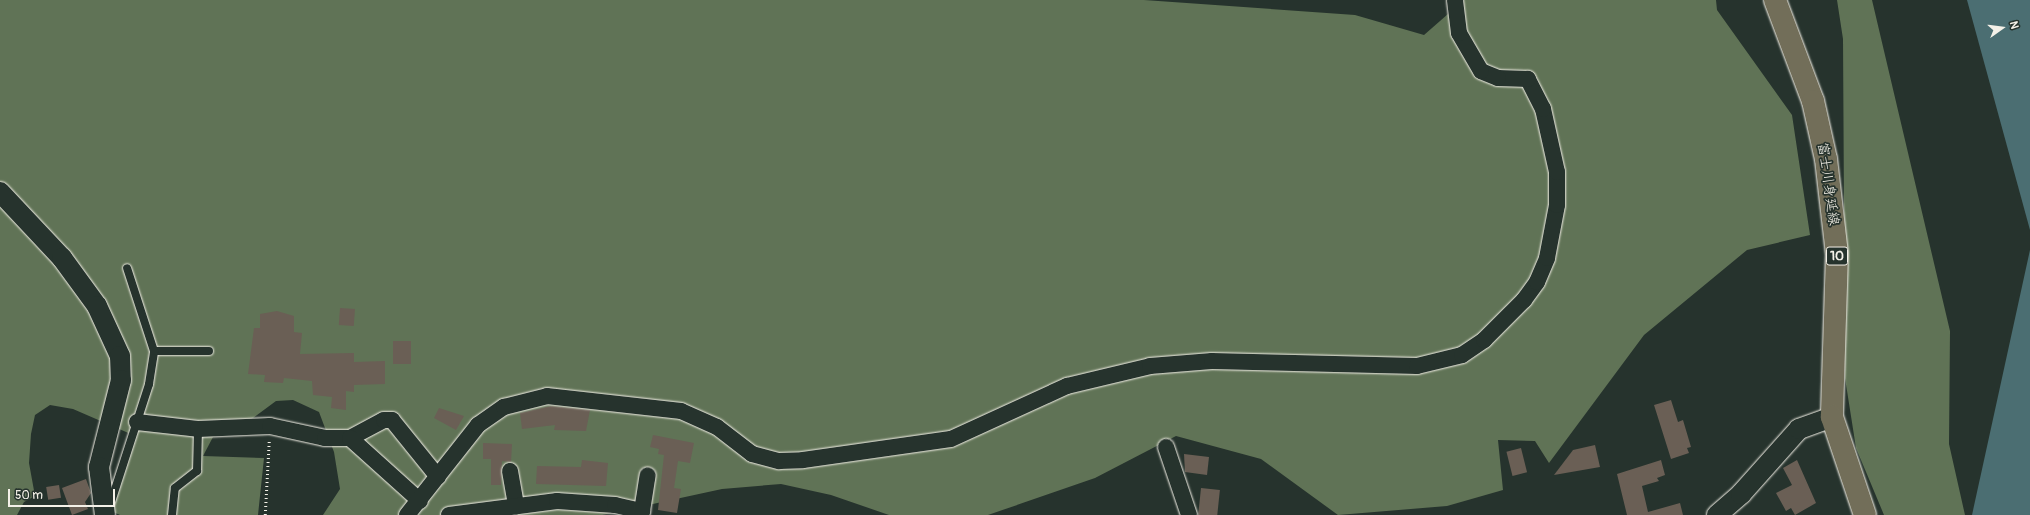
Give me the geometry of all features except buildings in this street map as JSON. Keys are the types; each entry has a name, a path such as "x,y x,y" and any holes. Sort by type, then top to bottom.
{"main road":[{"name":"富士川身延線","path":"1775,0 1813,101 1826,159 1837,254 1832,417 1864,515"}],"street":[{"path":"407,515 420,501 478,425 504,407 547,396 681,410 717,427 752,454 779,461 803,460 951,439 1067,386 1150,366 1212,361 1417,366 1462,355 1484,340 1524,300 1536,282 1547,258 1557,205 1557,172 1543,109 1528,79 1498,78 1481,71 1459,33 1455,0"},
{"path":"0,192 62,258 93,300 120,356 121,380 99,467 106,515"},
{"path":"1717,515 1741,494 1799,429 1832,417"},
{"path":"137,422 198,429 270,426 325,438 350,438 384,420 392,420 438,477"},
{"path":"350,438 420,501"},
{"path":"1166,447 1189,515"},
{"path":"509,509 510,471"},
{"path":"449,515 509,509 557,501 615,505 642,511 648,475"}],"lane":[{"path":"106,515 137,422 154,351 126,268"},
{"path":"154,351 209,351"},
{"path":"172,515 174,488 197,471 198,429"}],"path":[{"path":"264,515 270,426"}],"green space":[{"path":"0,0 1144,0 1355,15 1424,35 1464,0 1716,0 1717,10 1792,115 1810,235 1747,250 1644,335 1549,463 1535,441 1498,440 1503,490 1447,506 1338,515 1261,459 1176,436 1095,478 988,515 889,515 831,495 781,484 722,489 602,515 323,515 340,489 334,452 319,412 293,400 276,401 249,421 213,437 203,456 264,458 258,515 120,515 109,510 133,435 73,409 50,405 35,415 31,434 29,463 35,496 24,502 17,515 0,515"},
{"path":"1837,0 1872,0 1950,331 1949,444 1965,515 1884,515 1856,448 1845,378 1843,39"}],"water":[{"path":"1967,0 2030,0 2030,230"},
{"path":"2030,250 2030,515 1972,515"}]}
